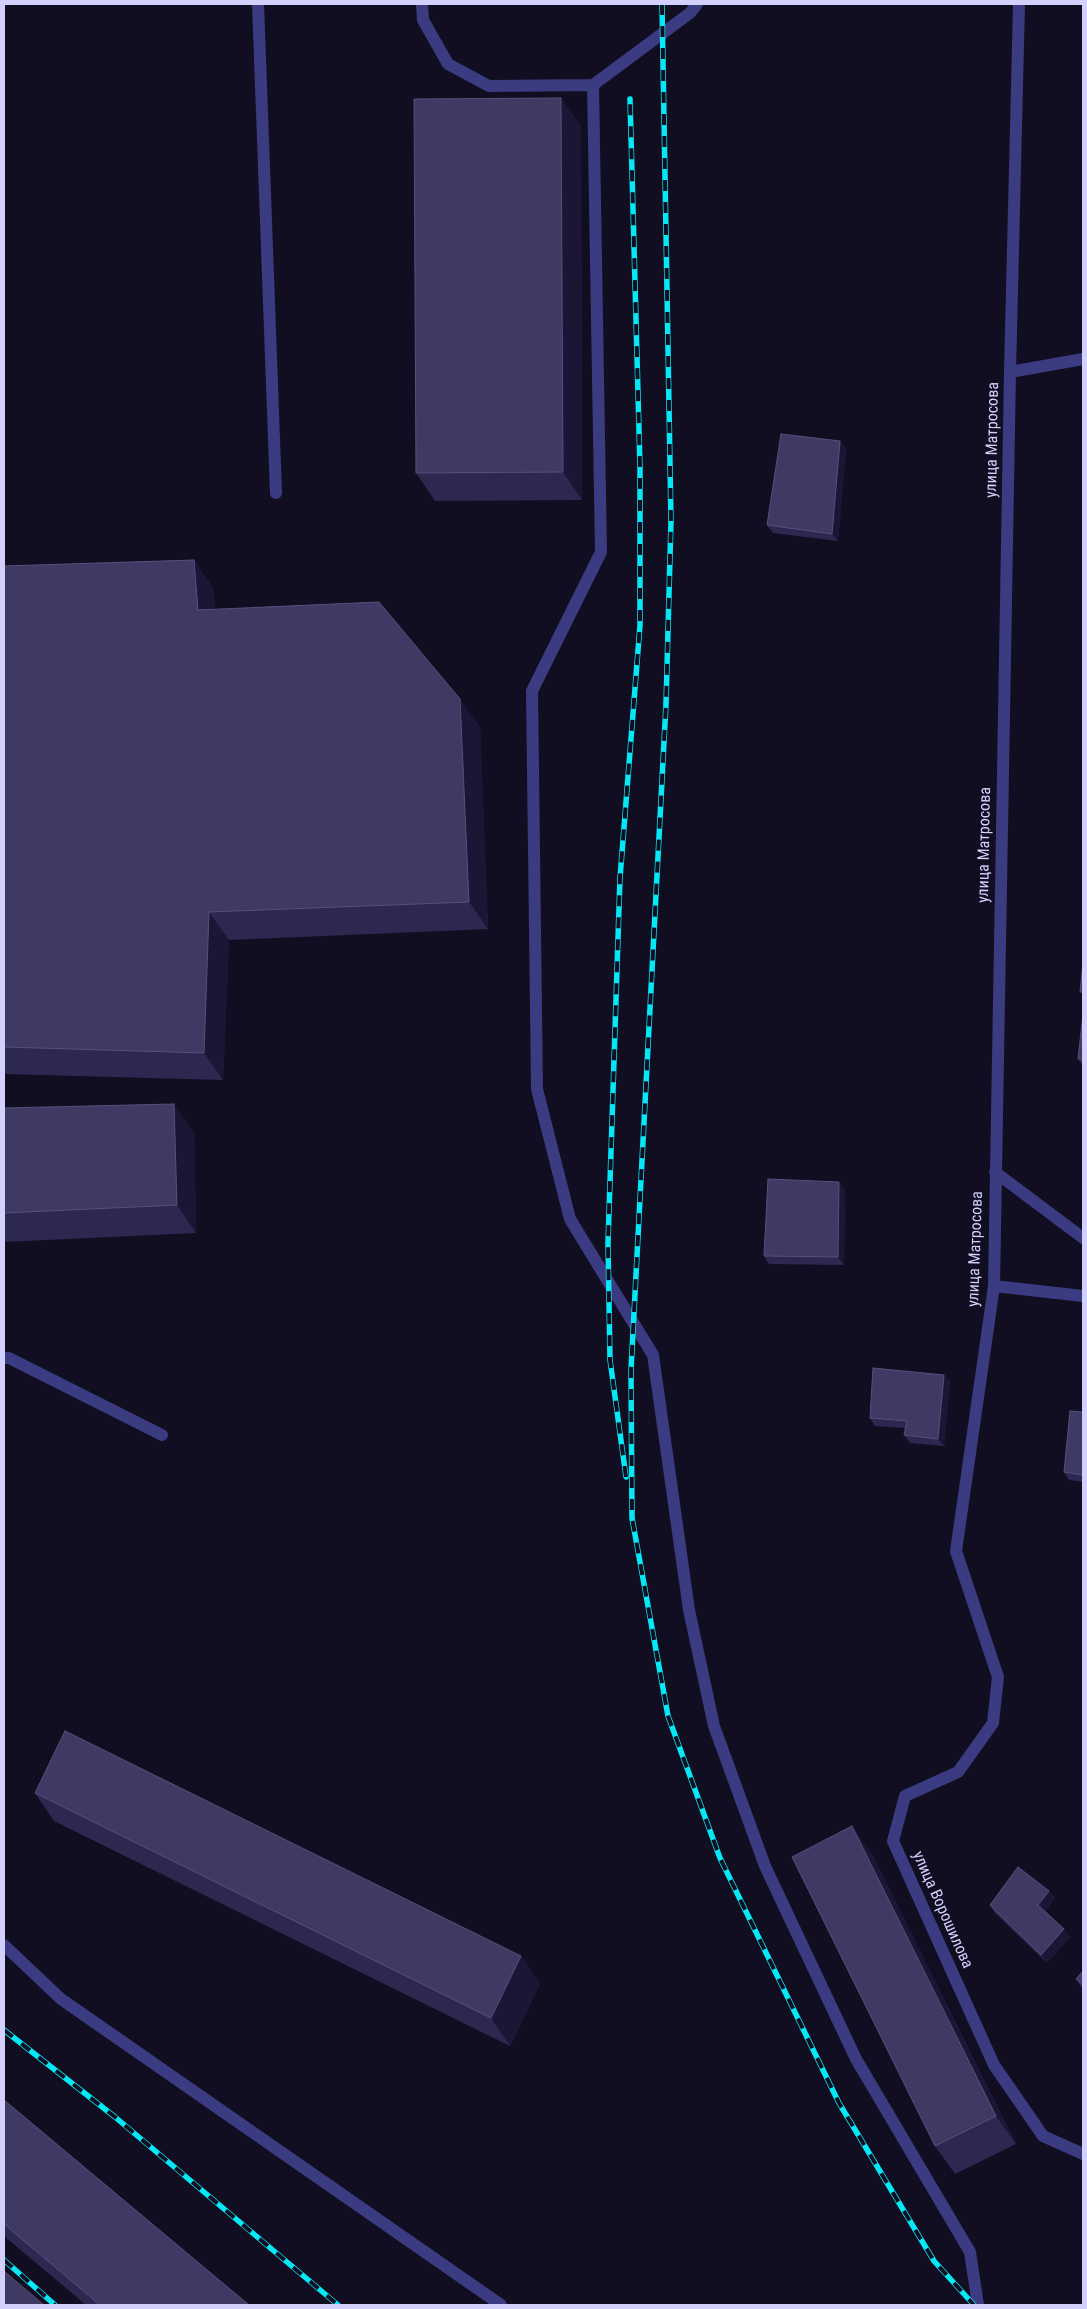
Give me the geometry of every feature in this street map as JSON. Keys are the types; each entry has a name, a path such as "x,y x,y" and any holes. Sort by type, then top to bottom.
{"street":[{"path":"258,4 276,493"},
{"path":"422,4 423,20 448,64 489,86 593,84 690,13 696,4"},
{"name":"улица Матросова","path":"998,1677 956,1551 994,1286 1010,372 1019,4"},
{"path":"593,84 601,552 532,691 537,1089 570,1219 653,1355 689,1610 714,1726 765,1866 856,2060 970,2252 978,2305"},
{"path":"1010,372 1083,359"},
{"path":"995,1172 1083,1238"},
{"path":"994,1286 1083,1296"},
{"path":"4,1358 9,1358 162,1435"},
{"name":"улица Ворошилова","path":"998,1677 993,1723 958,1772 906,1796 893,1841 994,2065 1043,2136 1083,2154"},
{"path":"4,1945 61,1998 501,2305"}],"building":[{"path":"561,98 563,472 416,473 414,99"},
{"path":"781,434 840,441 832,534 767,525"},
{"path":"194,560 198,610 379,602 460,699 469,902 209,912 204,1053 4,1047 4,566"},
{"path":"1083,962 1083,992 1080,992"},
{"path":"1083,1014 1083,1059 1078,1059"},
{"path":"174,1104 177,1205 4,1213 4,1108"},
{"path":"768,1179 839,1182 838,1257 764,1256"},
{"path":"873,1368 944,1375 938,1439 904,1435 907,1421 870,1418"},
{"path":"1070,1411 1083,1412 1083,1475 1064,1472"},
{"path":"65,1731 521,1956 491,2018 35,1793"},
{"path":"852,1826 996,2116 935,2146 792,1857"},
{"path":"1018,1867 1049,1891 1038,1905 1064,1929 1041,1955 990,1905"},
{"path":"1083,1971 1083,1985 1076,1979"},
{"path":"4,2100 249,2305 100,2305 4,2224"},
{"path":"4,2271 44,2305 4,2305"}],"railway":[{"path":"662,4 671,521 666,704 631,1370 632,1518 668,1716 720,1858 839,2103 934,2261 974,2305"},
{"path":"626,1477 610,1360 608,1243 620,878 640,625 640,467 630,99"},
{"path":"4,2030 115,2117 338,2305"},
{"path":"4,2260 55,2305"}]}
